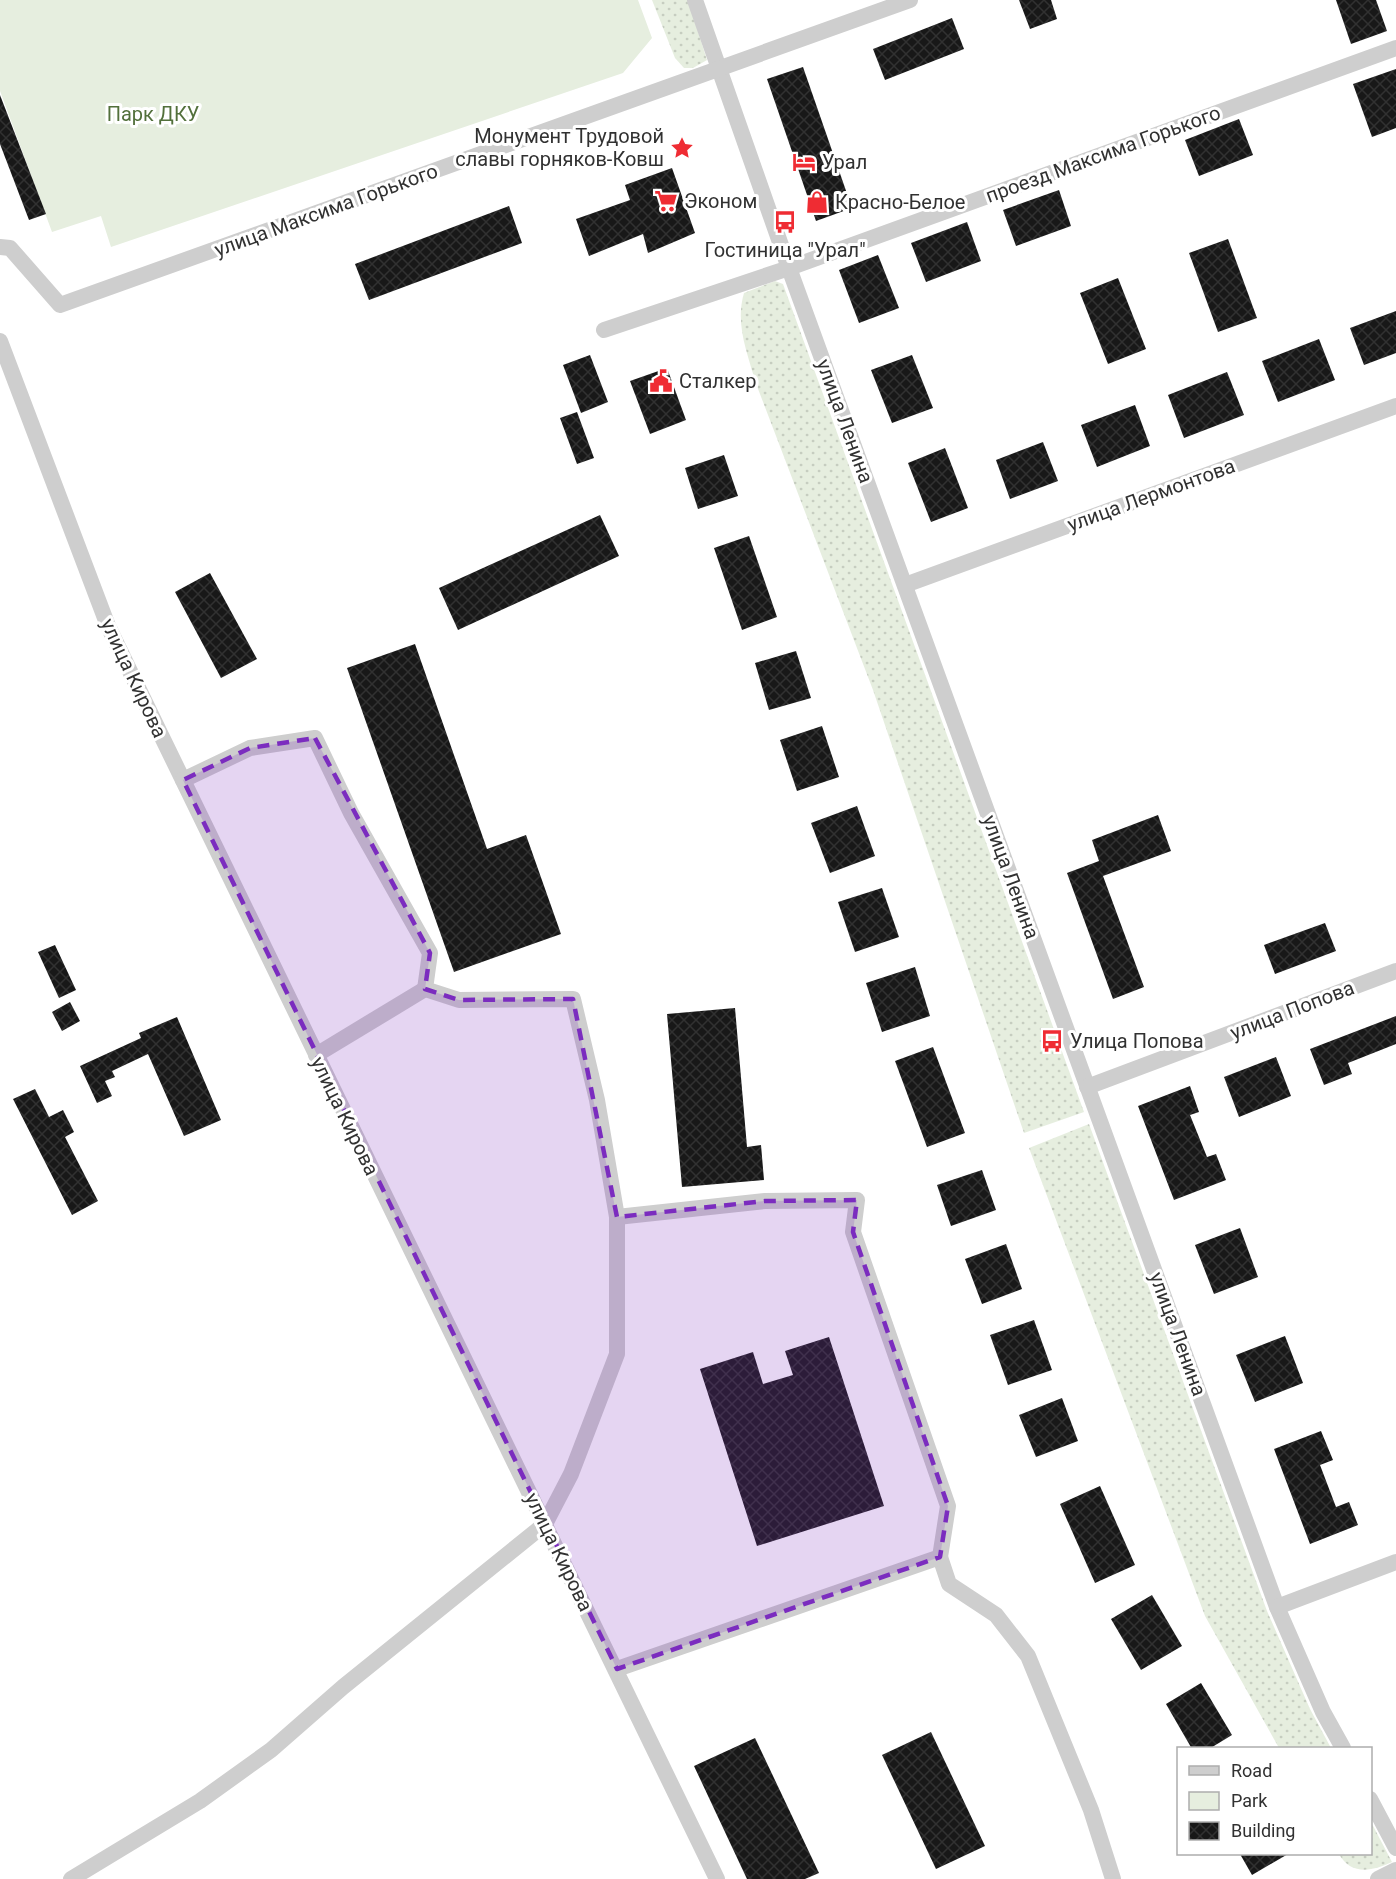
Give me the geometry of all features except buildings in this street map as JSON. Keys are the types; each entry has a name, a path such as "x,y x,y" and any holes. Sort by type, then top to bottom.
{"street":[{"name":"улица Ленина","path":"695,0 789,268 1278,1606 1323,1712 1342,1747"},
{"name":"улица Максима Горького","path":"0,247 10,248 60,305 910,0"},
{"name":"проезд Максима Горького","path":"604,330 789,268 1396,48"},
{"name":"улица Кирова","path":"0,341 108,626 717,1879"},
{"name":"улица Лермонтова","path":"905,585 1396,406"},
{"path":"183,780 250,748 315,738 351,813 430,953 425,989"},
{"name":"улица Попова","path":"1087,1087 1396,971"},
{"path":"71,1879 200,1801 271,1750 343,1686 545,1524 571,1474 617,1354 617,1217 597,1100 573,999 459,1000 425,989 316,1055"},
{"path":"617,1217 765,1201 857,1200 854,1232 948,1506 940,1557 949,1584 996,1615 1028,1656 1091,1810 1113,1879"},
{"path":"616,1669 940,1557"},
{"path":"1278,1606 1396,1562"},
{"path":"1372,1801 1396,1848"},
{"path":"1378,1879 1396,1870"}],"highlighted area":[{"path":"315,738 430,953 425,989 459,1000 573,999 617,1217 765,1201 857,1200 853,1232 948,1506 940,1557 617,1669 183,780 250,748"}],"green space":[{"name":"Парк ДКУ","path":"0,0 638,0 652,38 623,73 111,247 101,216 52,232 0,91"},
{"path":"652,0 688,0 707,60 693,68 684,68 675,58"},
{"path":"775,281 783,284 1084,1112 1024,1133 873,690 755,381 741,327 744,293"},
{"path":"1089,1124 1267,1611 1310,1709 1330,1747 1278,1747 1205,1616 1029,1148"},
{"path":"1372,1824 1392,1862 1363,1870 1356,1869 1340,1855 1372,1855"}],"place":[{"name":"Монумент Трудовой славы горняков-Ковш","path":"682,148"},
{"name":"Урал","path":"804,162"},
{"name":"Эконом","path":"666,201"},
{"name":"Красно-Белое","path":"817,202"},
{"name":"Гостиница \"Урал\"","path":"785,222"},
{"name":"Сталкер","path":"661,381"},
{"name":"Улица Попова","path":"1052,1041"}]}
